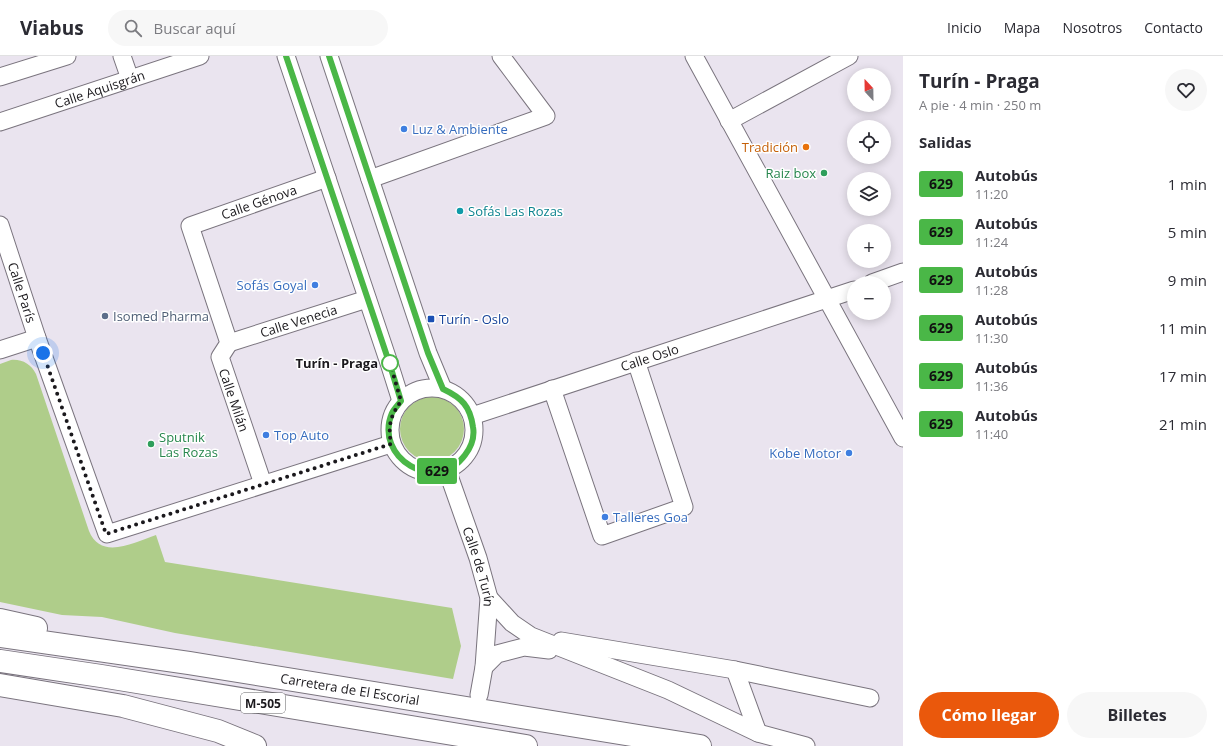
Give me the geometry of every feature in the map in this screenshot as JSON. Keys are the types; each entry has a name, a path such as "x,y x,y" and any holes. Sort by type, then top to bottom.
{"highway":[{"path":"0,620 189,663"},
{"name":"Carretera de El Escorial","path":"0,636 189,663 700,746"},
{"name":"Carretera de El Escorial","path":"0,661 526,746"},
{"path":"0,685 123,706 218,732 255,746"}],"street":[{"path":"0,77 66,56"},
{"path":"122,56 130,79"},
{"name":"Calle Aquisgrán","path":"0,122 200,56"},
{"path":"286,56 401,401"},
{"path":"329,56 428,353 443,389"},
{"path":"370,179 546,116 501,56"},
{"path":"694,56 903,438"},
{"path":"730,122 849,56"},
{"name":"Calle Génova","path":"229,343 190,226 327,178"},
{"name":"Calle París","path":"0,224 37,338 106,534 263,484"},
{"path":"891,276 903,272"},
{"name":"Calle Oslo","path":"472,416 847,293"},
{"name":"Calle Venecia","path":"229,343 367,299"},
{"path":"0,350 37,338"},
{"name":"Calle Milán","path":"229,343 220,357 263,484"},
{"path":"552,389 602,536 684,507 636,362"},
{"path":"420,389 443,389 456,395 466,405 472,416 474,433 470,448 460,462 447,470 430,473 413,469 400,459 391,444 389,429 392,414 401,401 420,389"},
{"path":"263,484 391,444"},
{"name":"Calle de Turín","path":"447,470 478,558 489,598 484,667 479,695"},
{"path":"489,598 512,623 531,636 668,690 758,733 806,746"},
{"path":"531,636 735,670 870,698"},
{"path":"484,667 497,654 524,647 575,654"},
{"path":"735,670 758,733"}],"green space":[{"path":"11,360 19,360 26,363 32,367 36,374 89,531 94,540 102,545 119,547 156,535 165,562 452,608 461,646 453,679 175,633 102,617 62,615 0,602 0,364"},
{"path":"426,397 438,397 455,406 462,417 464,429 462,441 455,452 438,461 426,461 414,456 405,447 400,435 400,423 405,411 414,402"}],"tunnel":[{"path":"469,746 478,697"}],"bus line":[{"name":"629","path":"286,56 401,401 392,414 389,429 391,444 400,459 413,469 430,473 447,470 460,462 470,448 474,433 472,416 466,405 456,395 443,389 428,353 419,322 329,56"}],"place":[{"name":"Luz & Ambiente","path":"404,129"},
{"name":"Tradición","path":"806,147"},
{"name":"Raiz box","path":"824,173"},
{"name":"Sofás Las Rozas","path":"460,211"},
{"name":"Sofás Goyal","path":"315,285"},
{"name":"Isomed Pharma","path":"105,316"},
{"name":"Turín - Oslo","path":"431,319"},
{"name":"Turín - Praga","path":"390,363"},
{"name":"Top Auto","path":"266,435"},
{"name":"Sputnik Las Rozas","path":"151,444"},
{"name":"Kobe Motor","path":"849,453"},
{"name":"Talleres Goa","path":"605,517"}],"route":[{"path":"43,353 106,534 391,444 389,429 392,414 401,401 389,362 390,363"}]}
